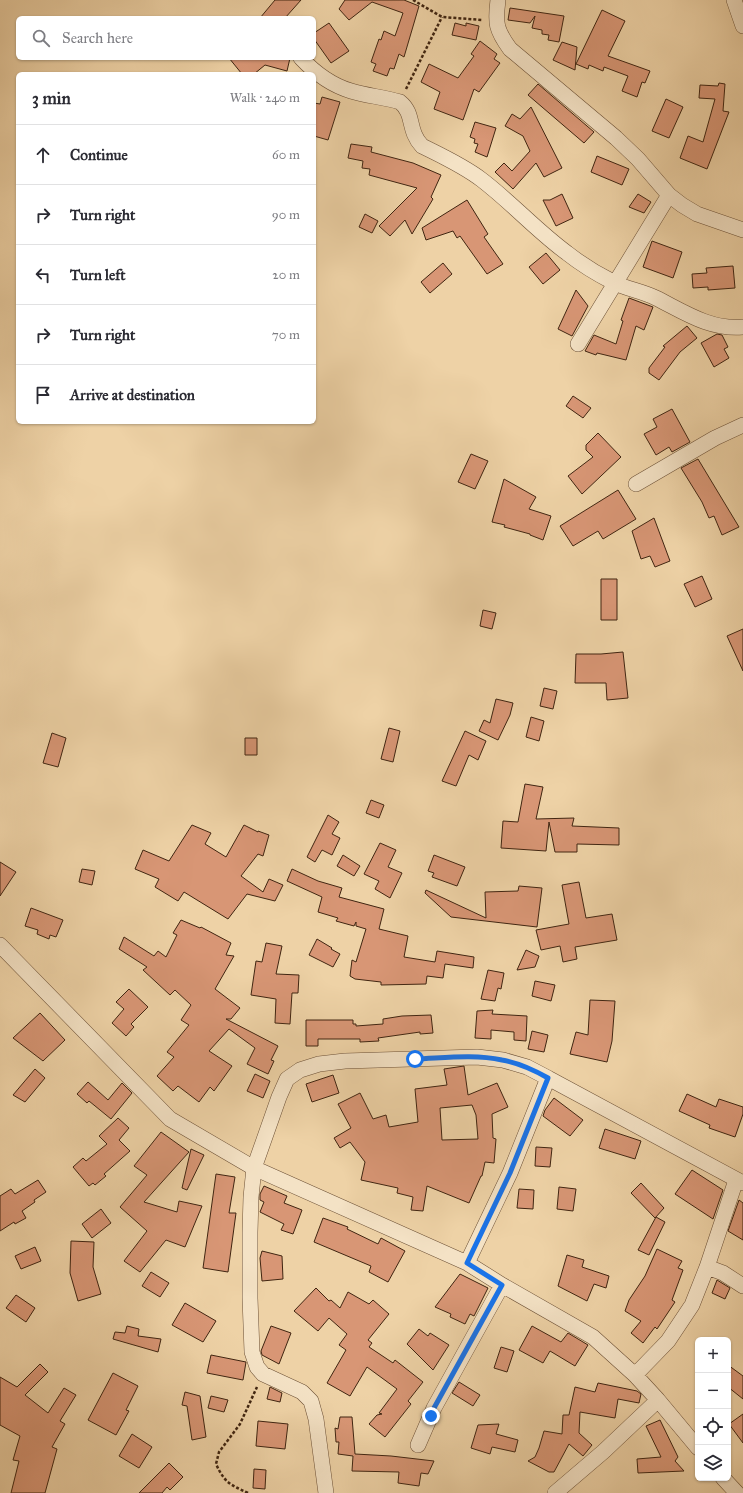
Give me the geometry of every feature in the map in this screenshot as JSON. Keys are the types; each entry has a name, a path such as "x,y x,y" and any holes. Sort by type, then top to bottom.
{"street":[{"path":"498,0 497,23 501,35 510,49 616,138 638,159 669,195 697,214 743,230"},
{"path":"734,0 743,26"},
{"path":"303,60 316,72"},
{"path":"316,72 340,87 400,102 406,106 409,112 412,131 416,140 422,146 469,170 543,235 592,271 614,283 649,294 687,315 706,323 724,327 743,327"},
{"path":"578,344 669,195"},
{"path":"636,484 715,438 743,425"},
{"path":"0,945 170,1118 254,1168 467,1263 502,1285 594,1337 635,1375 696,1445"},
{"path":"326,1493 316,1418 311,1401 302,1392 262,1374 257,1367 252,1352 250,1232 254,1168 278,1097 287,1079 300,1070 319,1064 345,1061 477,1057 503,1060 527,1067 739,1181 692,1305 668,1341 635,1375"},
{"path":"467,1263 510,1173 548,1078"},
{"path":"707,1267 723,1273 743,1286"},
{"path":"418,1445 434,1408 502,1285"},
{"path":"556,1493 603,1452 658,1400"},
{"path":"726,1481 737,1493"}],"path":[{"path":"413,0 442,17 497,23"},
{"path":"400,102 442,17"},
{"path":"248,1493 229,1484 222,1476 216,1464 219,1452 240,1424 262,1374"}],"building":[{"path":"275,0 301,0 287,16 262,16"},
{"path":"345,0 404,0 419,6 404,57 399,54 394,69 390,68 387,76 373,71 376,64 371,62 379,39 381,40 384,31 395,36 403,13 372,2 349,20 339,9"},
{"path":"510,8 564,16 559,42 548,40 549,35 542,34 542,30 532,28 535,16 530,23 508,20"},
{"path":"602,10 625,21 608,56 650,71 645,83 642,82 637,97 622,91 628,76 604,67 603,71 589,65 588,69 576,64"},
{"path":"329,23 349,51 331,63 316,42 316,32"},
{"path":"455,23 466,26 466,23 479,26 476,40 452,35"},
{"path":"480,41 497,54 494,59 500,63 479,92 474,89 463,120 434,109 440,92 421,82 429,64 458,78 474,56 471,54"},
{"path":"562,42 577,47 575,70 553,60"},
{"path":"231,60 290,60 287,71 265,65 256,72 240,72"},
{"path":"719,83 725,84 723,111 729,112 707,169 680,158 688,136 703,142 715,99 699,98 700,85 718,86"},
{"path":"538,84 594,132 584,143 528,95"},
{"path":"322,97 340,102 328,140 316,137 316,103 320,104"},
{"path":"666,99 683,107 669,138 652,131"},
{"path":"531,107 562,168 544,177 536,163 513,189 495,172 504,163 512,171 530,151 523,136 505,126 512,114 520,119"},
{"path":"475,122 496,128 487,157 475,152 478,144 474,143 475,139 470,137"},
{"path":"351,144 372,147 371,152 413,163 441,175 431,197 433,199 412,234 405,220 390,236 379,226 417,188 369,175 370,169 362,168 363,161 348,158"},
{"path":"597,156 629,169 622,185 591,172"},
{"path":"562,194 573,218 556,226 543,200 550,200"},
{"path":"638,194 651,202 644,213 629,207"},
{"path":"467,200 488,234 484,237 503,264 487,274 460,236 457,238 453,231 426,240 422,228"},
{"path":"365,214 378,221 372,233 359,227"},
{"path":"652,241 682,252 673,278 643,267"},
{"path":"546,253 560,270 543,284 529,267"},
{"path":"443,263 452,274 430,293 421,282"},
{"path":"733,266 735,288 708,290 708,287 693,288 692,274 707,273 706,268"},
{"path":"576,290 588,306 572,336 558,329"},
{"path":"629,298 653,307 644,330 636,326 626,360 597,353 596,355 585,351 594,335 616,344 623,321 621,320"},
{"path":"687,326 697,338 680,352 659,380 649,373 649,368 665,347 663,346"},
{"path":"717,334 722,335 728,347 724,349 729,358 714,367 701,343"},
{"path":"573,396 591,408 583,418 566,406"},
{"path":"672,409 690,442 672,452 669,447 656,455 644,434 657,427 653,419"},
{"path":"598,433 621,457 582,494 568,476 593,457 586,450 586,445"},
{"path":"471,454 488,461 475,489 458,482"},
{"path":"698,459 739,527 722,535 714,516 709,518 702,502 681,468"},
{"path":"504,479 536,497 529,509 551,516 543,540 530,534 504,527 505,525 492,522"},
{"path":"618,490 636,519 603,539 598,531 573,546 560,526"},
{"path":"654,518 670,561 655,567 650,556 641,559 632,531"},
{"path":"702,576 712,599 695,607 684,584"},
{"path":"601,579 617,579 617,620 601,620"},
{"path":"483,610 496,613 492,629 480,626"},
{"path":"743,629 743,671 727,636"},
{"path":"623,652 628,698 607,700 606,683 575,683 576,654"},
{"path":"544,688 557,691 553,709 540,706"},
{"path":"496,699 513,703 510,715 498,740 479,731 484,720 490,723"},
{"path":"531,717 544,721 539,741 526,737"},
{"path":"389,728 400,731 393,762 381,759"},
{"path":"465,731 486,741 478,760 469,755 456,786 442,781"},
{"path":"52,733 66,738 58,767 43,763"},
{"path":"245,738 257,738 257,755 245,755"},
{"path":"525,784 543,787 536,819 574,818 572,826 619,828 619,845 577,844 577,852 555,852 549,822 546,851 501,848 503,821 518,822"},
{"path":"371,800 384,805 379,818 366,813"},
{"path":"328,815 339,822 332,834 340,838 332,855 322,850 315,862 307,857"},
{"path":"192,825 211,833 205,844 226,857 244,825 258,832 269,835 263,856 258,854 241,876 263,892 269,879 283,885 275,901 247,894 228,919 184,892 178,901 155,887 159,879 135,869 143,850 169,861"},
{"path":"380,843 396,850 388,867 402,873 390,898 375,889 379,881 364,874"},
{"path":"343,855 360,866 354,876 337,866"},
{"path":"434,855 465,867 457,886 432,877 434,873 428,871"},
{"path":"0,862 16,872 0,896"},
{"path":"82,869 95,871 92,885 79,882"},
{"path":"292,869 318,881 342,888 339,897 384,909 379,929 408,936 404,957 435,962 437,951 474,957 473,968 445,964 443,978 427,976 426,984 381,985 381,982 355,979 350,976 352,960 356,962 366,929 356,926 356,922 354,926 336,921 338,918 318,912 322,897 287,881"},
{"path":"579,882 586,918 612,914 617,940 575,947 577,959 563,962 560,946 541,950 536,930 569,924 562,885"},
{"path":"519,886 542,888 537,927 451,917 425,893 426,890 486,918 485,892 518,891"},
{"path":"31,908 63,920 56,937 50,935 49,939 37,934 38,930 25,926"},
{"path":"181,920 200,928 201,927 231,943 226,955 234,956 215,989 240,1008 231,1019 226,1019 278,1046 271,1060 274,1061 268,1074 247,1064 255,1048 229,1029 209,1051 232,1066 214,1091 210,1087 199,1102 178,1086 173,1091 157,1076 174,1057 167,1052 189,1025 181,1020 191,1005 175,990 170,995 143,970 147,967 119,949 124,937 154,956 158,951 166,957 177,935 173,933"},
{"path":"317,939 340,954 333,967 309,955"},
{"path":"266,943 282,946 276,974 299,975 298,993 292,993 290,1024 275,1023 276,999 251,995 256,961 262,962"},
{"path":"526,950 539,956 535,967 517,970"},
{"path":"488,970 504,973 501,989 498,988 495,1001 481,999"},
{"path":"535,981 555,985 551,1001 532,996"},
{"path":"129,989 148,1007 131,1024 134,1027 126,1036 112,1023 124,1009 116,1002"},
{"path":"590,1000 615,1001 612,1041 607,1062 570,1054 576,1032 588,1035"},
{"path":"493,1010 492,1014 527,1016 526,1041 514,1040 514,1032 491,1030 491,1039 475,1038 477,1011"},
{"path":"40,1013 65,1040 43,1061 13,1038"},
{"path":"431,1015 433,1033 420,1034 420,1032 378,1038 379,1041 360,1042 360,1039 318,1039 318,1046 306,1046 306,1020 353,1020 353,1024 356,1024 356,1026 383,1024 383,1019 402,1016"},
{"path":"532,1031 548,1035 544,1052 528,1049"},
{"path":"464,1066 468,1095 497,1083 508,1107 492,1114 493,1138 496,1139 494,1163 485,1162 482,1176 469,1203 427,1186 423,1211 411,1210 413,1197 397,1193 398,1188 361,1180 365,1162 350,1142 340,1148 334,1138 351,1128 338,1104 360,1093 373,1119 386,1115 389,1127 418,1122 415,1089 447,1085 444,1069","holes":["472,1105 476,1115 478,1139 442,1140 440,1108"]},
{"path":"35,1069 45,1078 25,1102 13,1095"},
{"path":"255,1074 270,1081 263,1098 247,1091"},
{"path":"333,1075 339,1093 312,1102 306,1084"},
{"path":"88,1082 108,1100 122,1083 132,1093 111,1119 89,1101 87,1103 77,1094"},
{"path":"687,1094 716,1107 719,1099 743,1107 743,1114 735,1137 709,1128 710,1125 679,1111"},
{"path":"554,1098 583,1120 570,1136 543,1116 545,1110"},
{"path":"118,1118 129,1128 119,1140 130,1151 104,1174 106,1176 95,1185 93,1183 89,1186 73,1167 83,1158 86,1161 107,1144 99,1136"},
{"path":"605,1129 641,1141 635,1159 599,1148"},
{"path":"161,1132 189,1152 144,1202 177,1212 179,1201 202,1206 185,1247 166,1240 140,1272 124,1261 147,1231 120,1207 147,1175 134,1166"},
{"path":"536,1147 552,1148 550,1167 535,1166"},
{"path":"191,1149 204,1155 187,1190 182,1188"},
{"path":"692,1170 723,1190 713,1219 675,1194"},
{"path":"216,1174 235,1177 229,1213 236,1213 228,1272 203,1268"},
{"path":"38,1180 46,1192 22,1211 26,1218 15,1224 14,1222 0,1231 0,1196 11,1189 15,1194"},
{"path":"641,1183 664,1208 655,1218 631,1193"},
{"path":"264,1186 287,1196 284,1203 302,1210 293,1234 281,1230 284,1224 260,1212 264,1202 260,1200 260,1194"},
{"path":"559,1187 576,1189 573,1211 557,1209"},
{"path":"519,1189 534,1190 533,1209 517,1208"},
{"path":"739,1200 743,1203 743,1240 728,1231"},
{"path":"101,1209 111,1223 92,1238 82,1224"},
{"path":"656,1217 665,1222 649,1255 638,1250"},
{"path":"323,1218 348,1227 347,1229 378,1244 381,1238 405,1251 388,1282 369,1272 371,1266 314,1242"},
{"path":"71,1241 94,1242 93,1267 101,1294 78,1301 70,1273"},
{"path":"35,1247 41,1261 21,1269 15,1256"},
{"path":"657,1249 682,1261 678,1268 683,1270 672,1300 675,1302 657,1329 655,1327 643,1343 631,1333 641,1321 625,1311 629,1300 645,1276"},
{"path":"262,1251 282,1256 283,1279 262,1281 260,1258"},
{"path":"567,1255 584,1260 582,1267 609,1276 606,1288 594,1284 587,1301 558,1286"},
{"path":"151,1272 169,1283 160,1297 142,1286"},
{"path":"460,1274 488,1288 474,1316 470,1314 465,1324 450,1317 451,1314 435,1307"},
{"path":"717,1280 730,1288 725,1299 712,1293"},
{"path":"316,1288 329,1301 331,1300 340,1308 348,1292 369,1304 373,1300 389,1314 368,1340 372,1343 369,1347 393,1363 395,1360 423,1382 408,1401 411,1404 385,1437 369,1424 377,1415 382,1414 379,1413 397,1389 367,1367 350,1396 327,1383 346,1350 339,1345 347,1334 329,1318 318,1331 294,1311"},
{"path":"16,1295 35,1308 26,1322 6,1308"},
{"path":"185,1303 216,1321 203,1342 172,1325"},
{"path":"127,1326 139,1329 138,1336 161,1339 158,1352 113,1339 115,1332 125,1333"},
{"path":"271,1326 291,1333 279,1364 262,1355 261,1351"},
{"path":"532,1326 561,1342 568,1333 588,1345 575,1366 550,1351 543,1363 519,1350"},
{"path":"419,1329 428,1336 430,1333 449,1345 433,1370 407,1344"},
{"path":"501,1347 514,1351 507,1372 494,1368"},
{"path":"211,1355 246,1362 243,1380 207,1373"},
{"path":"40,1364 48,1372 25,1395 48,1413 64,1388 76,1395 60,1421 65,1424 52,1447 57,1449 45,1493 11,1493 19,1461 13,1460 20,1436 0,1425 0,1377 17,1387"},
{"path":"731,1367 743,1376 743,1399 731,1389"},
{"path":"113,1373 138,1386 126,1410 129,1411 116,1435 88,1420"},
{"path":"459,1382 480,1395 473,1406 452,1393"},
{"path":"598,1383 637,1391 641,1394 639,1403 618,1399 615,1418 580,1412 579,1433 592,1445 583,1456 569,1444 554,1472 549,1472 528,1461 535,1457 544,1431 562,1434 563,1415 569,1415 575,1387 595,1392"},
{"path":"270,1387 282,1393 280,1402 267,1399"},
{"path":"185,1392 200,1396 206,1437 192,1440 187,1406 182,1405"},
{"path":"211,1396 228,1400 224,1412 208,1408"},
{"path":"743,1414 743,1443 731,1427 731,1423"},
{"path":"340,1417 352,1417 355,1454 434,1461 428,1474 421,1473 419,1486 398,1483 399,1472 352,1471 353,1456 338,1454 339,1442 336,1442 335,1428 338,1429"},
{"path":"660,1420 678,1457 675,1461 684,1471 638,1473 637,1459 661,1457 646,1426"},
{"path":"258,1421 288,1424 285,1449 256,1446"},
{"path":"499,1424 496,1434 518,1440 515,1452 492,1447 490,1454 471,1448 478,1425"},
{"path":"132,1434 152,1447 139,1468 119,1456"},
{"path":"169,1463 183,1477 170,1490 167,1487 162,1493 139,1493"},
{"path":"254,1469 266,1470 265,1489 253,1488"}],"route":[{"path":"415,1059 477,1057 503,1060 527,1067 548,1078 510,1173 467,1263 502,1285 431,1416"}]}
